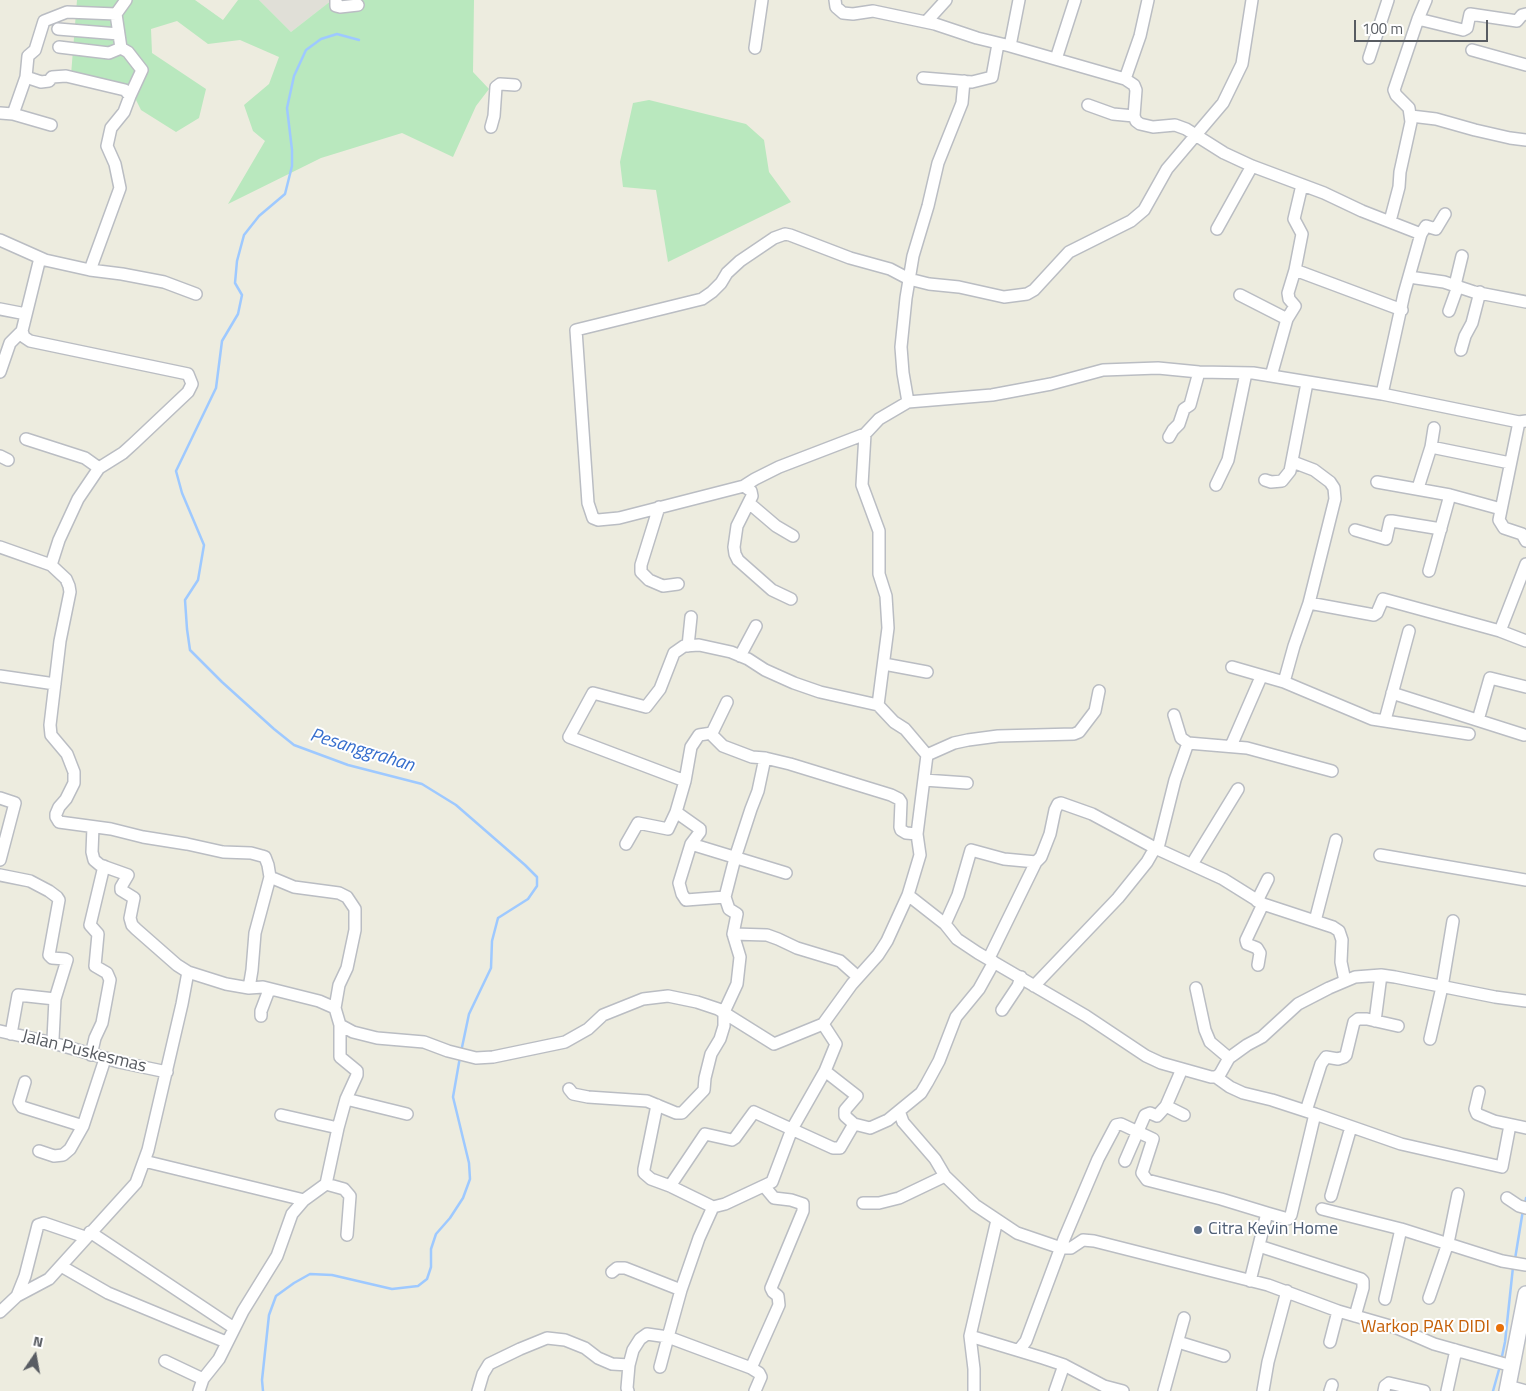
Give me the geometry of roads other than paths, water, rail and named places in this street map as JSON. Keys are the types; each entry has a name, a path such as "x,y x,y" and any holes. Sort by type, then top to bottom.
{"main road":[{"path":"1507,1388 1510,1365 1522,1338 1526,1294"}],"street":[{"path":"121,48 116,14 126,0"},
{"path":"336,0 336,6 340,7 358,4"},
{"path":"755,48 762,0"},
{"path":"835,0 836,8 842,13 853,14 873,11 926,22 1124,79 1134,85 1136,90 1134,116 1136,122 1153,127 1175,125 1196,134 1224,153 1252,166 1324,193 1355,208 1421,234"},
{"path":"926,22 946,0"},
{"path":"1010,46 1019,0"},
{"path":"1056,59 1075,0"},
{"path":"1124,79 1140,36 1148,0"},
{"path":"1252,0 1242,64 1223,103 1167,169 1148,204 1139,216 1131,222 1069,252 1034,290 1027,294 1004,297 959,287 929,284 909,279 890,269 850,258 790,235 781,235 740,261 727,273 721,283 702,299 576,330 588,503 593,518 598,520 619,518 744,486 754,478 779,467 865,434 880,420 908,402 992,396 1051,384 1103,370 1158,368 1271,376 1382,394 1523,421 1510,463 1499,520 1504,528 1522,534 1526,541"},
{"path":"1369,58 1388,0"},
{"path":"1390,221 1399,187 1400,172 1406,150 1411,116 1409,108 1397,96 1394,90 1426,0"},
{"path":"13,114 26,77 28,56 34,50 44,21 68,12 116,14"},
{"path":"1418,20 1463,30 1467,28 1470,14 1517,20 1522,14 1526,14"},
{"path":"58,29 119,34"},
{"path":"923,78 972,82 992,77 998,44"},
{"path":"59,47 110,54 121,48"},
{"path":"90,270 120,188 115,164 107,146 111,128 124,112 142,70 128,52 121,48"},
{"path":"1472,50 1526,65"},
{"path":"26,77 41,82 49,81 52,77 66,76 125,90 130,96"},
{"path":"908,402 901,347 913,256 928,206 938,163 962,103 964,81"},
{"path":"491,127 494,116 496,87 500,84 515,84"},
{"path":"1088,105 1112,114 1134,116"},
{"path":"0,113 13,114 51,125"},
{"path":"1411,116 1436,119 1475,130 1526,140"},
{"path":"1217,229 1252,166"},
{"path":"1271,376 1287,319 1295,306 1289,299 1288,293 1295,270 1302,234 1294,219 1302,186"},
{"path":"1382,394 1421,234 1426,226 1436,229 1445,214"},
{"path":"0,240 40,258 90,270 164,282 196,294"},
{"path":"1449,311 1457,286 1462,256"},
{"path":"0,372 10,344 22,331 40,258"},
{"path":"1295,270 1402,310"},
{"path":"1409,277 1526,302"},
{"path":"1461,350 1465,336 1472,323 1480,292"},
{"path":"1240,295 1287,319"},
{"path":"0,309 26,314"},
{"path":"22,331 24,337 30,341 188,374 192,384 188,392 128,448 99,468 78,499 59,540 51,565"},
{"path":"1169,437 1179,424 1184,409 1190,405 1199,372"},
{"path":"1216,485 1228,460 1246,373"},
{"path":"1265,480 1271,482 1282,481 1290,471 1307,383"},
{"path":"1418,488 1431,447 1434,428"},
{"path":"865,434 862,485 879,531 878,574 886,596 888,628 878,705"},
{"path":"26,439 86,458 99,468"},
{"path":"1431,447 1510,463"},
{"path":"1284,682 1309,602 1335,500 1334,488 1330,482 1314,470 1293,462"},
{"path":"1377,482 1418,488 1501,509"},
{"path":"744,486 752,493 749,504 737,526 735,554 738,560 772,590 791,599"},
{"path":"1430,571 1450,495"},
{"path":"749,504 776,526 793,536"},
{"path":"659,507 641,565 641,572 649,580 663,586 678,584"},
{"path":"1355,530 1386,539 1390,521 1392,520 1441,529"},
{"path":"0,547 51,565 66,579 70,592 60,641 50,725 51,735 67,754 73,769 74,780 66,799 59,807 56,817 59,822 66,824 111,829 223,852 250,853 265,857 270,877 255,933 249,988"},
{"path":"1500,631 1526,564"},
{"path":"1514,594 1526,598"},
{"path":"1309,602 1374,615 1377,613 1383,599 1500,631 1526,641"},
{"path":"688,646 691,617"},
{"path":"740,656 756,626"},
{"path":"1385,720 1409,631"},
{"path":"340,1026 353,1032 377,1038 424,1042 448,1051 476,1058 493,1057 565,1042 588,1029 603,1015 643,999 668,996 697,1002 724,1012 774,1044 823,1024 888,941 908,895 920,855 917,834 927,755 905,729 894,722 878,705 820,692 794,683 740,656 699,645 684,646 674,653 660,689 648,706 643,707 593,693 568,738 685,781"},
{"path":"884,664 928,672"},
{"path":"1232,667 1261,677 1284,682 1372,718 1469,734"},
{"path":"0,676 55,684"},
{"path":"1231,746 1261,677"},
{"path":"1478,720 1490,678 1526,688"},
{"path":"927,755 954,743 968,740 998,736 1074,734 1079,732 1096,711 1099,691"},
{"path":"1392,693 1524,735"},
{"path":"712,732 727,702"},
{"path":"1174,715 1180,738 1188,743 1247,748 1332,771"},
{"path":"626,844 638,823 668,829 676,812 694,740 699,735 712,732"},
{"path":"712,732 713,736 729,749 752,757 765,758 857,784 899,799 901,807 900,827 906,833 917,834"},
{"path":"1034,986 1118,898 1156,848 1175,780 1188,743"},
{"path":"569,1089 576,1095 647,1102 668,1111 682,1113 704,1090 711,1054 720,1039 724,1026 724,1012 738,984 739,953 733,934 737,914 729,909 725,897 735,858 758,791 765,758"},
{"path":"924,780 967,783"},
{"path":"1192,864 1238,789"},
{"path":"0,798 15,803 2,842 0,860"},
{"path":"825,1071 856,1094 857,1096 844,1110 844,1115 854,1124 866,1128 874,1128 888,1120 925,1088 939,1061 956,1017 979,989 1036,862 1041,857 1050,834 1055,810 1059,803 1092,814 1156,848 1223,879 1260,903 1333,927 1338,931 1342,940 1341,962 1345,981"},
{"path":"676,812 700,829 700,832 691,844 679,883 684,898 693,900 725,897"},
{"path":"93,828 92,856 97,863 128,875 121,890 134,898 130,918 136,929 177,965 188,972 226,984 249,988 258,986 319,1001 335,1008"},
{"path":"1314,920 1336,840"},
{"path":"691,844 786,873"},
{"path":"945,924 963,882 971,850 1004,859 1036,862"},
{"path":"1380,855 1526,880"},
{"path":"91,1055 102,1023 110,980 107,973 96,966 98,934 90,926 104,866"},
{"path":"0,875 30,881 57,896 59,900 49,955 52,958 67,960 55,999 53,1039"},
{"path":"199,1391 203,1379 219,1358 226,1342 277,1256 292,1214 304,1200 326,1184 346,1099 357,1073 340,1057 340,1026 335,1008 340,984 347,968 355,930 355,909 347,897 339,892 303,889 270,877"},
{"path":"1258,965 1260,953 1257,948 1248,944 1246,940 1268,879"},
{"path":"908,895 945,924 957,939 978,953 1086,1016 1146,1056 1161,1063 1216,1077 1243,1093 1310,1112 1401,1144 1502,1167 1510,1125"},
{"path":"1430,1039 1442,987 1453,921"},
{"path":"733,934 767,935 797,948 840,961 858,977"},
{"path":"0,1312 17,1296 49,1279 136,1182 144,1161 167,1072 188,972"},
{"path":"1374,1021 1381,975"},
{"path":"1216,1077 1222,1072 1229,1058 1268,1032 1298,1004 1355,977 1381,975 1495,998 1526,1001"},
{"path":"1002,1010 1021,977"},
{"path":"1196,988 1205,1030 1210,1042 1229,1058"},
{"path":"261,1016 269,990"},
{"path":"6,1033 18,995 55,999"},
{"path":"1019,1350 1026,1341 1061,1248 1098,1159 1116,1125 1122,1124 1153,1139 1142,1174 1147,1180 1288,1219 1292,1215 1310,1112 1321,1064 1326,1057 1338,1059 1344,1057 1354,1022 1358,1019 1398,1026"},
{"path":"657,1105 644,1173 651,1179 713,1207 725,1204 764,1186 772,1182 792,1129 825,1071 836,1044 823,1024"},
{"name":"Jalan Puskesmas","path":"6,1033 53,1043 105,1059 167,1072"},
{"path":"39,1151 54,1156 63,1155 70,1149 83,1126 105,1059"},
{"path":"1125,1161 1145,1115 1150,1113 1157,1116 1166,1106 1182,1068"},
{"path":"25,1082 19,1102 22,1107 83,1126"},
{"path":"1479,1092 1475,1109 1477,1114 1494,1121 1526,1128"},
{"path":"346,1099 407,1114"},
{"path":"1166,1106 1184,1115"},
{"path":"899,1111 903,1122 935,1159 945,1176 975,1205 1016,1233 1061,1248 1071,1248 1084,1240 1094,1241 1250,1281 1287,1291 1338,1311 1397,1328 1434,1344 1510,1365"},
{"path":"670,1186 705,1134 732,1140 754,1112 822,1142 827,1147 840,1148 854,1124"},
{"path":"281,1114 338,1128"},
{"path":"1331,1196 1351,1127"},
{"path":"144,1161 304,1200"},
{"path":"862,1203 879,1203 899,1198 945,1176"},
{"path":"326,1184 344,1189 350,1196 347,1235"},
{"path":"752,1368 779,1305 778,1296 771,1288 803,1210 803,1204 774,1198 764,1186"},
{"path":"1429,1298 1448,1243 1458,1194"},
{"path":"1507,1198 1522,1207"},
{"path":"660,1367 681,1290 699,1238 713,1207"},
{"path":"1322,1209 1401,1229 1522,1264"},
{"path":"1250,1281 1267,1213"},
{"path":"974,1391 974,1369 970,1336 996,1220"},
{"path":"17,1296 25,1276 38,1225 44,1223 88,1235 234,1328"},
{"path":"1385,1299 1401,1229"},
{"path":"1260,1246 1361,1279 1363,1281 1363,1288 1355,1316"},
{"path":"61,1266 108,1293 226,1342"},
{"path":"612,1272 617,1268 625,1268 681,1290"},
{"path":"1263,1391 1268,1362 1287,1291"},
{"path":"1330,1342 1338,1311"},
{"path":"1164,1391 1184,1318"},
{"path":"628,1391 626,1388 633,1350 640,1339 647,1334 668,1337 752,1368 761,1377 755,1391"},
{"path":"970,1336 1064,1365 1103,1388 1123,1391"},
{"path":"478,1391 483,1374 489,1364 547,1338 565,1340 585,1348 598,1358 612,1364 629,1365"},
{"path":"1178,1342 1224,1356"},
{"path":"1447,1391 1456,1350"},
{"path":"165,1361 203,1379"},
{"path":"1055,1391 1064,1365"},
{"path":"1384,1391 1386,1383 1389,1382 1424,1391"},
{"path":"1507,1388 1526,1391"}],"waterway":[{"name":"Pesanggrahan","path":"359,40 337,34 321,39 306,50 294,76 287,108 292,166 285,194 259,216 244,235 237,261 235,283 242,295 238,314 222,341 216,388 176,471 182,493 204,545 198,580 185,600 187,629 190,650 222,682 294,745 348,765 422,784 456,805 537,877 537,886 528,899 498,918 492,941 491,968 469,1014 461,1052"},
{"name":"Pesanggrahan","path":"263,1391 262,1380 269,1315 276,1296 294,1283 310,1274 332,1275 392,1289 418,1286 427,1279 431,1267 431,1249 436,1234 450,1218 463,1198 470,1179 469,1163 453,1097 460,1057"},
{"path":"1525,1205 1526,1198"},
{"path":"1515,1259 1523,1210"},
{"path":"1501,1361 1505,1342 1513,1267"},
{"path":"1493,1391 1500,1366"}],"place":[{"name":"Citra Kevin Home","path":"1198,1230"},
{"name":"Warkop PAK DIDI","path":"1500,1328"}]}
